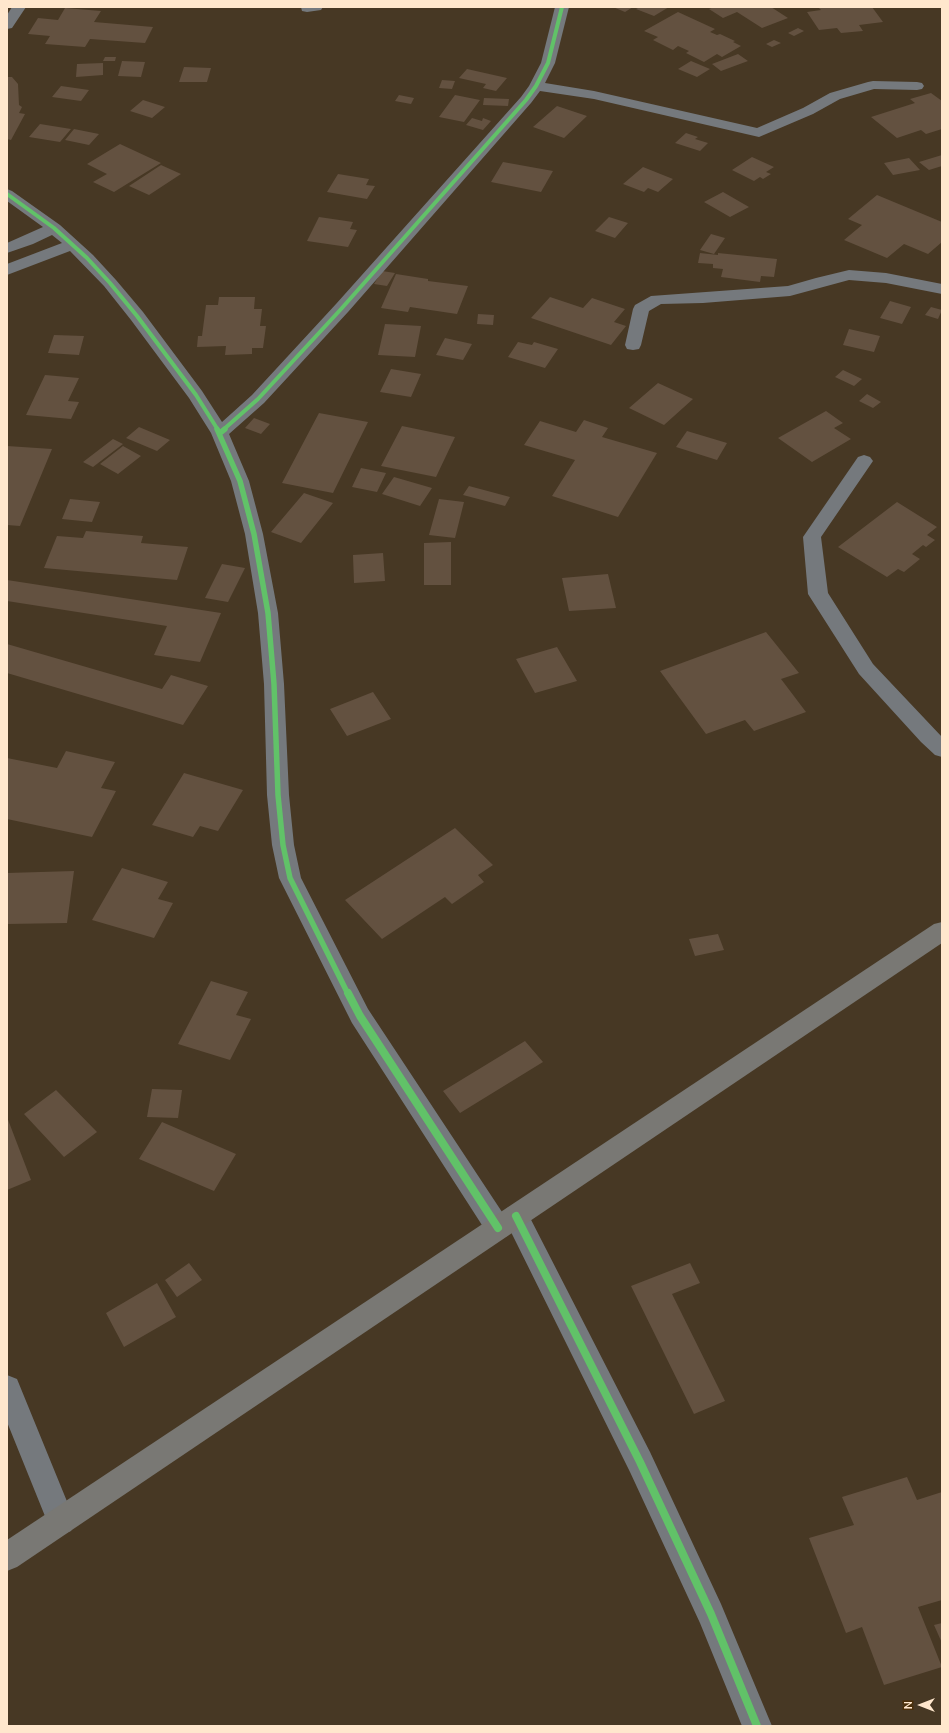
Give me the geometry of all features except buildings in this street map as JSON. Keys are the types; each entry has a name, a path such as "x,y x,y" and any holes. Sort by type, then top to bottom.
{"main road":[{"path":"7,1557 942,931"}],"street":[{"path":"7,25 19,7"},
{"path":"220,433 258,399 332,319 506,123 536,86 548,63 562,7"},
{"path":"536,86 594,95 759,133 808,111 835,96 873,85 917,86"},
{"path":"7,194 54,228 87,258 110,283 138,316 196,395 220,433 240,481 254,534 268,613 274,684 278,795 283,845 290,878 360,1016 507,1222 640,1462 711,1614 757,1726"},
{"path":"7,248 27,241 54,228"},
{"path":"7,270 72,245"},
{"path":"633,346 641,309 657,299 703,298 790,291 822,280 849,275 886,278 942,289"},
{"path":"864,461 812,537 818,594 866,669 942,749"},
{"path":"7,1388 61,1521"}],"cycle path":[{"path":"220,433 258,399 342,308 526,100 536,86 548,63 562,7"},
{"path":"7,194 54,228 87,258 110,283 137,316 196,395 220,433 240,481 254,534 268,613 274,684 278,795 283,845 290,878 360,1016 498,1228"},
{"path":"516,1216 640,1462 711,1614 757,1726"}]}
